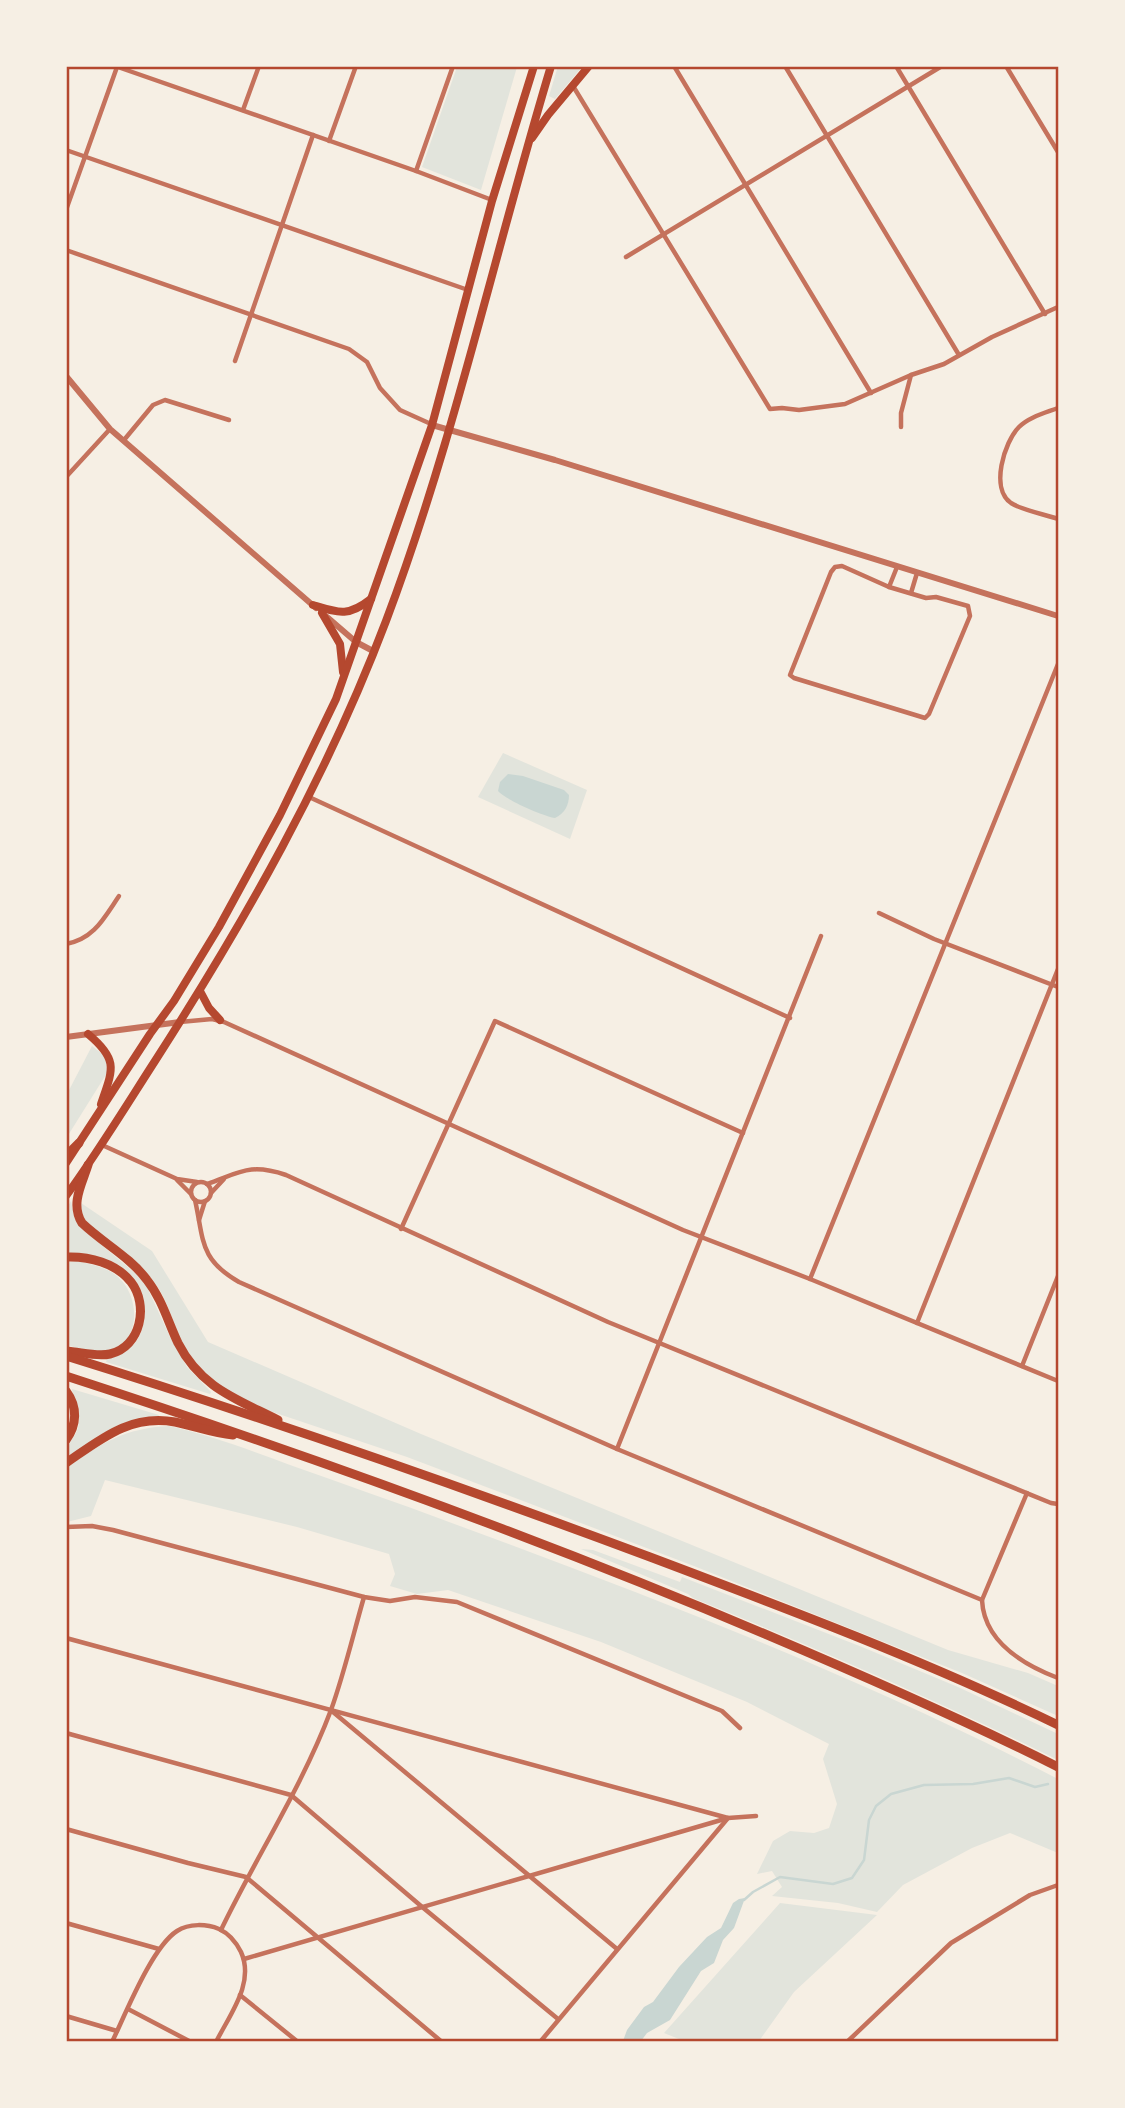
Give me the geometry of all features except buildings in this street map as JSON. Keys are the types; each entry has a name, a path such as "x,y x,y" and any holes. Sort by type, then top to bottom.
{"highway":[{"path":"66,1156 79,1143"},
{"path":"88,1165 77,1198 78,1216 85,1226 134,1265 146,1279 159,1298 181,1348 193,1365 223,1394 304,1433"},
{"path":"66,1257 91,1259 117,1269 134,1287 140,1310 137,1331 121,1349 99,1355 66,1350"},
{"path":"66,1356 304,1433 534,1514 914,1660 1059,1725"},
{"path":"66,1376 255,1438 437,1503 655,1588 870,1680 1059,1767"},
{"path":"66,1391 73,1402 75,1415 73,1427 66,1440"},
{"path":"66,1463 108,1433 144,1421 166,1421 210,1432 255,1438"}],"main road":[{"path":"66,1164 200,959 254,866 307,761 343,679 432,425 492,201 534,66"},
{"path":"66,1196 200,991 247,913 308,797 344,721 385,622 449,430 551,66"},
{"path":"526,148 548,115 589,66"},
{"path":"313,605 344,613 355,611 371,599"},
{"path":"322,613 340,644 343,679"},
{"path":"200,991 209,1008 220,1020"},
{"path":"88,1034 106,1051 112,1066 96,1117"}],"street":[{"path":"243,110 259,66"},
{"path":"329,141 356,66"},
{"path":"416,171 453,66"},
{"path":"674,66 871,393"},
{"path":"785,66 959,355"},
{"path":"896,66 1045,314"},
{"path":"626,257 942,66"},
{"path":"1006,66 1059,152"},
{"path":"66,210 116,67 132,69 492,201"},
{"path":"573,86 770,409 799,410 845,404 944,363 992,337 1059,307"},
{"path":"235,361 313,135"},
{"path":"66,150 468,290"},
{"path":"66,250 349,349 367,362 380,388 400,410 432,425 1059,616"},
{"path":"901,427 901,413 911,375"},
{"path":"66,376 110,429 356,642 373,651"},
{"path":"124,440 153,405 165,400 229,420"},
{"path":"1059,408 1027,421 1016,429 999,472 1003,493 1009,502 1059,519"},
{"path":"66,477 110,429"},
{"path":"842,566 911,593 926,598 956,601 968,606 970,611 929,715 925,718 790,675 835,567 842,566"},
{"path":"889,586 897,567"},
{"path":"911,593 918,573"},
{"path":"810,1279 1059,664"},
{"path":"308,797 790,1018"},
{"path":"66,944 85,939 99,927 119,896"},
{"path":"879,913 946,943 1059,987"},
{"path":"617,1449 821,936"},
{"path":"917,1322 1059,969"},
{"path":"66,1037 157,1024 220,1020 636,1210 1059,1381"},
{"path":"401,1229 495,1021 743,1133"},
{"path":"101,1145 177,1179 208,1184 239,1171 256,1168 272,1170 660,1343 1059,1504"},
{"path":"199,1220 205,1201 224,1178"},
{"path":"177,1179 195,1200 209,1258 224,1273 239,1282 617,1449 982,1600"},
{"path":"191,1194 192,1187 197,1182"},
{"path":"208,1184 211,1194"},
{"path":"195,1200 205,1201"},
{"path":"1022,1366 1059,1276"},
{"path":"1027,1493 982,1600 983,1613 1003,1645 1019,1660 1059,1678"},
{"path":"66,1527 92,1526 113,1530 364,1597 390,1601 415,1597 457,1601 722,1711 740,1728"},
{"path":"221,1930 246,1877 291,1795 331,1710 364,1597"},
{"path":"66,1638 728,1818"},
{"path":"331,1710 617,1949"},
{"path":"66,1733 291,1795 558,2019"},
{"path":"244,1959 728,1818 756,1816"},
{"path":"540,2042 728,1818"},
{"path":"66,1829 246,1877 442,2042"},
{"path":"847,2042 951,1943 1030,1895 1059,1885"},
{"path":"66,1923 159,1949"},
{"path":"112,2042 159,1949 178,1930 202,1925 221,1930 237,1943 244,1959 246,1975 240,1994 216,2042"},
{"path":"240,1994 298,2042"},
{"path":"128,2009 191,2042"},
{"path":"66,2016 117,2031"}],"shaded area":[{"path":"558,66 582,67 555,99 549,96"},
{"path":"457,67 517,67 481,190 422,167"},
{"path":"503,753 587,790 570,839 478,797"},
{"path":"508,774 523,776 564,790 569,795 566,808 555,818 509,799 498,791 500,782"},
{"path":"92,1046 106,1057 107,1073 67,1137 67,1094"},
{"path":"71,1201 74,1217 81,1228 135,1273 147,1287 187,1367 210,1394 106,1362 107,1359 121,1354 139,1337 143,1327 143,1303 133,1278 67,1253 67,1208"},
{"path":"81,1203 152,1251 208,1342 421,1434 948,1650 1028,1673 1058,1686 1058,1716 962,1673 694,1566 407,1457 240,1401 199,1367 181,1340 157,1286 133,1260 85,1222 80,1213"},
{"path":"78,1261 114,1274 126,1286 131,1297 134,1321 131,1332 125,1342 116,1349 94,1353 67,1345 67,1262"},
{"path":"72,1389 159,1415 157,1418 119,1425 96,1437 67,1459 68,1447 77,1432 79,1422"},
{"path":"169,1426 245,1448 604,1580 834,1673 984,1742 1058,1779 1058,1853 1010,1833 972,1848 903,1885 877,1912 838,1903 772,1896 782,1887 772,1871 757,1874 773,1841 790,1831 814,1833 829,1828 837,1804 823,1759 829,1744 747,1702 601,1642 448,1590 417,1594 390,1586 395,1574 389,1554 297,1527 105,1480 91,1516 67,1522 67,1468 114,1438 140,1430"},
{"path":"581,1549 593,1550 680,1582 682,1577 958,1687 1058,1734 1058,1760 877,1676"},
{"path":"745,1898 734,1928 723,1940 714,1963 701,1971 670,2020 647,2033 641,2041 623,2041 627,2030 644,2007 653,2002 679,1967 707,1937 721,1928 733,1903"},
{"path":"780,1903 877,1915 794,1992 759,2041 684,2041 664,2033"}],"waterway":[{"path":"744,1900 780,1877 833,1884 852,1878 864,1860 869,1820 876,1806 891,1794 924,1785 973,1784 1009,1778 1035,1787 1048,1784"}]}
